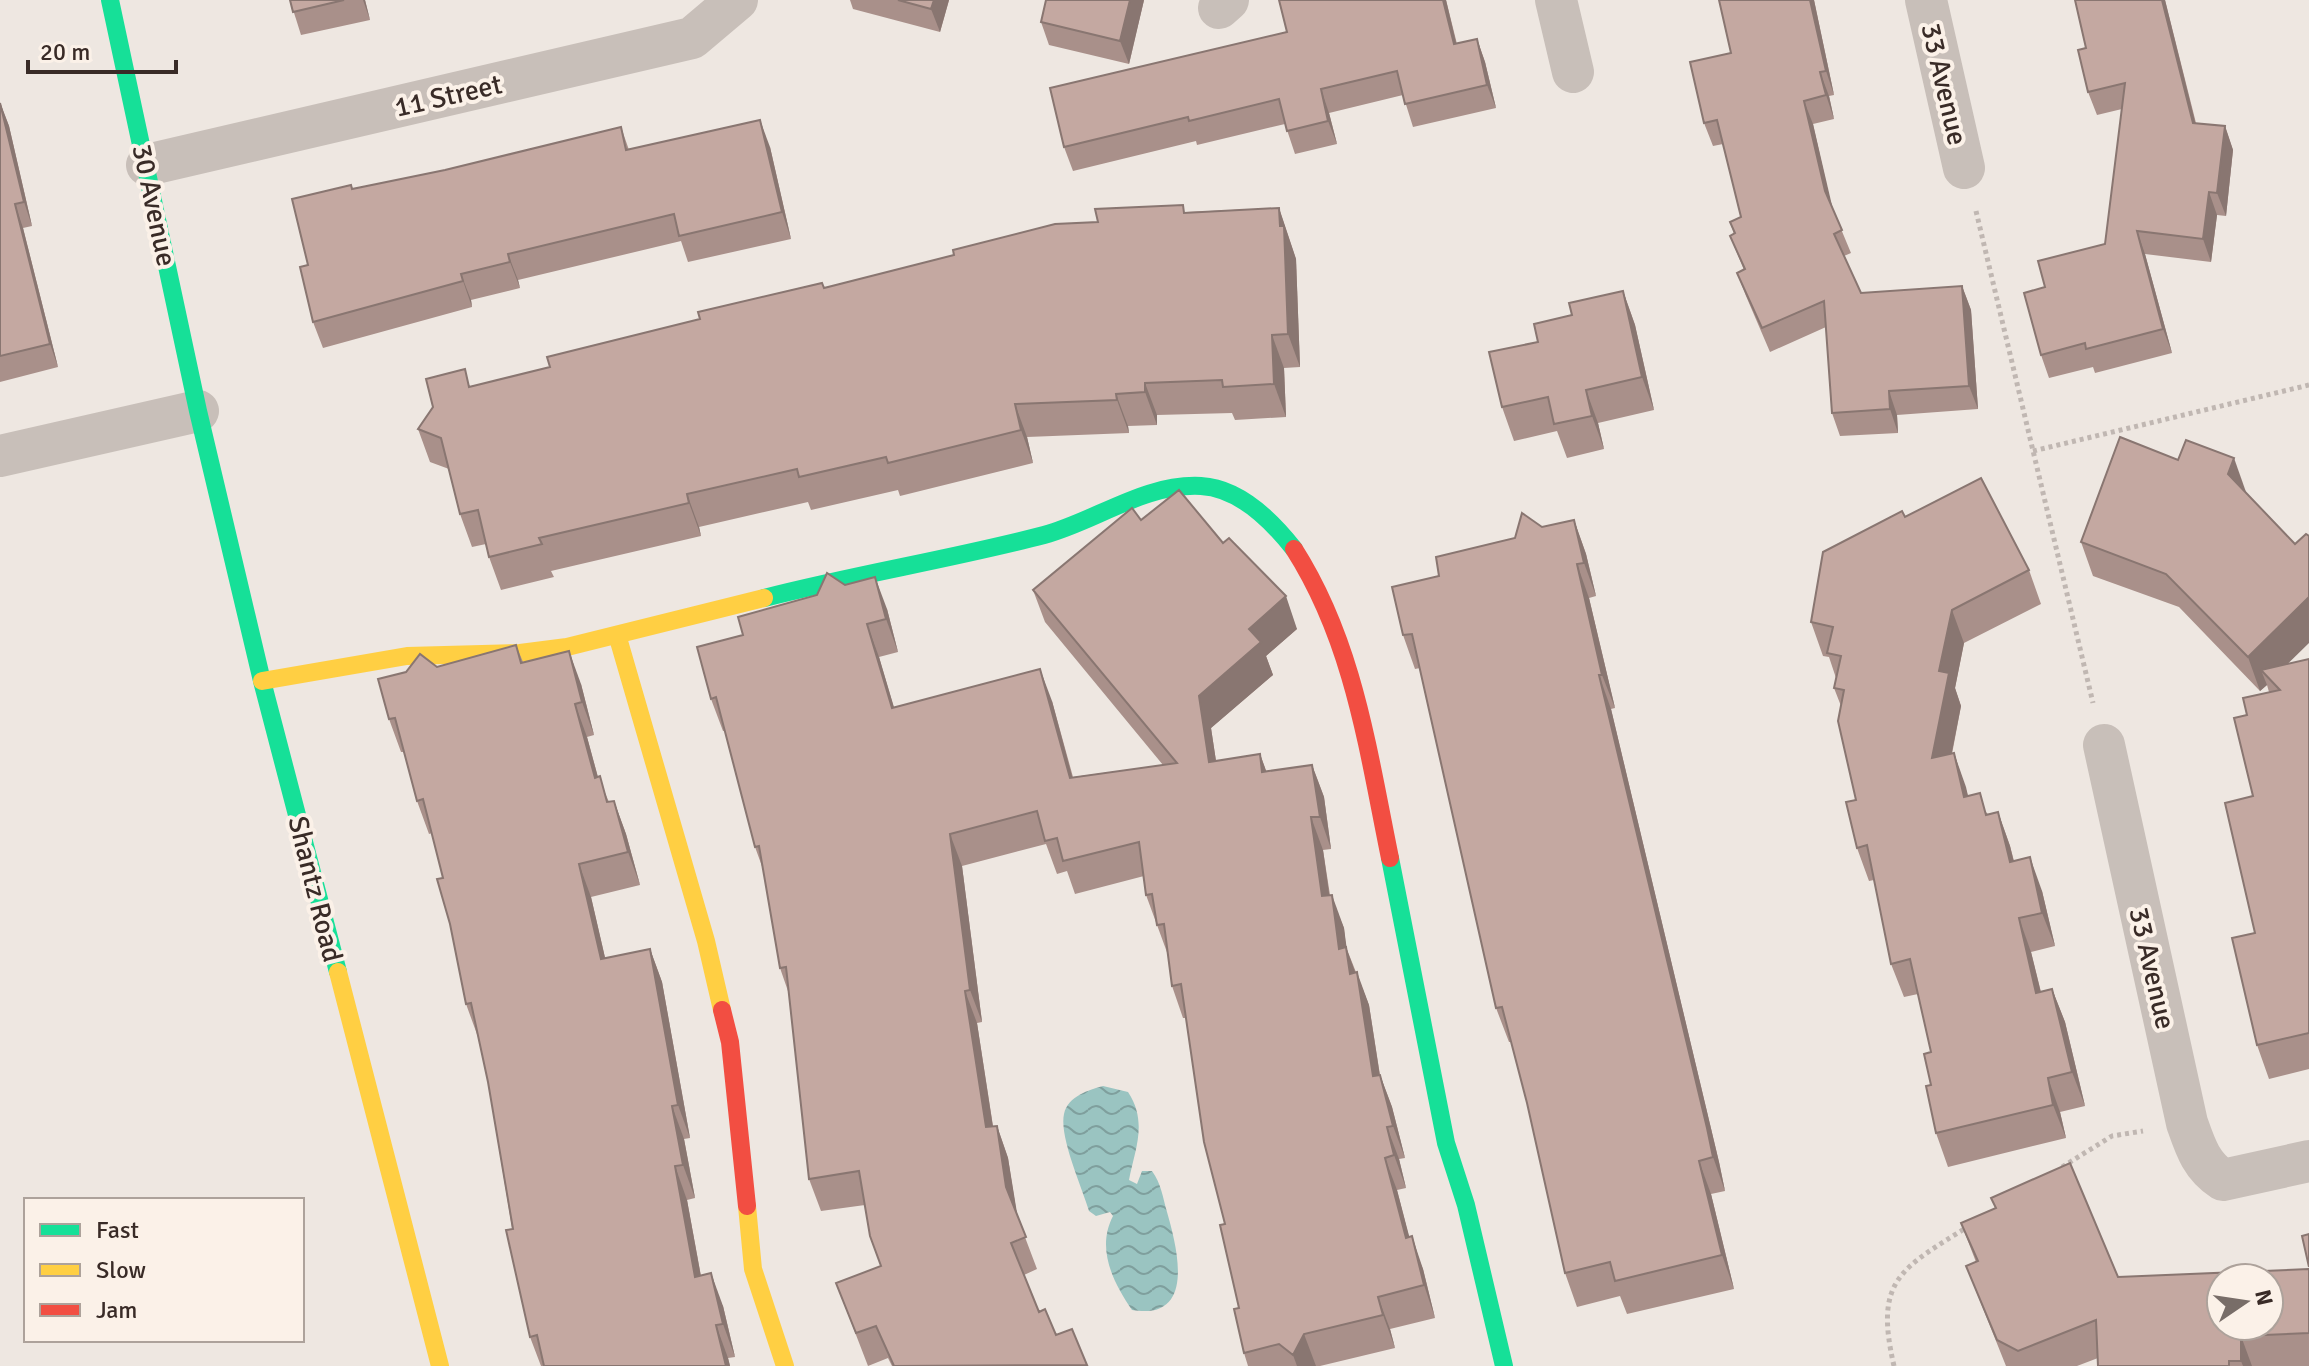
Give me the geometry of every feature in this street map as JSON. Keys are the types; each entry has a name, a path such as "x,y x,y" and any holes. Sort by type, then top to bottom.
{"street":[{"name":"30 Avenue","path":"110,0 198,411"},
{"name":"11 Street","path":"147,165 692,38 737,0"},
{"path":"1556,0 1573,72"},
{"name":"33 Avenue","path":"1926,0 1964,168"},
{"path":"0,456 198,411"},
{"name":"Shantz Road","path":"198,411 262,681 440,1366"},
{"path":"262,681 429,654 530,653 618,638 798,589 937,561 1056,531 1147,495 1187,488 1217,488 1246,503 1279,529 1313,578 1336,628 1357,694 1446,1143 1466,1205 1504,1366"},
{"path":"618,638 703,927 730,1042 753,1269 785,1366"},
{"name":"33 Avenue","path":"2104,745 2187,1123 2208,1171 2223,1180 2309,1161"}],"path":[{"path":"1964,168 1988,255 2104,745"},
{"path":"2033,451 2309,385"},
{"path":"2058,1169 2112,1136 2187,1123"},
{"path":"1894,1366 1885,1327 1886,1300 1897,1281 1928,1251 1980,1219"}],"water":[{"path":"1103,1086 1128,1092 1134,1103 1139,1125 1129,1180 1137,1184 1142,1171 1152,1171 1158,1180 1175,1244 1178,1278 1174,1293 1166,1304 1153,1310 1132,1310 1113,1277 1106,1241 1113,1216 1110,1212 1096,1216 1089,1211 1065,1135 1063,1124 1066,1108 1080,1095"}],"building":[{"path":"290,0 344,0 293,12"},
{"path":"898,0 934,0 931,9"},
{"path":"1046,0 1130,0 1120,41 1041,22"},
{"path":"1279,0 1443,0 1454,44 1477,39 1487,85 1405,104 1397,71 1321,89 1328,121 1287,131 1279,99 1064,147 1050,88 1287,32"},
{"path":"1719,0 1810,0 1826,71 1820,72 1826,95 1804,101 1825,191 1842,230 1834,234 1861,293 1962,286 1969,386 1889,391 1890,409 1832,413 1824,301 1762,328 1737,273 1745,269 1730,236 1735,233 1730,222 1741,217 1717,120 1704,123 1690,62 1731,53"},
{"path":"2075,0 2162,0 2193,123 2225,126 2217,193 2209,192 2203,239 2137,231 2163,329 2086,349 2085,343 2041,355 2024,293 2045,287 2038,261 2105,244 2125,83 2088,92 2078,50 2086,48"},
{"path":"0,103 24,202 15,204 50,344 0,356"},
{"path":"760,120 782,212 679,236 674,214 508,254 510,262 461,274 463,281 313,322 300,267 308,265 292,199 351,185 352,189 445,170 621,127 626,150"},
{"path":"1183,205 1184,213 1279,208 1280,226 1284,226 1288,334 1272,335 1274,384 1223,387 1222,380 1145,383 1145,392 1116,394 1117,400 1015,404 1021,430 888,463 886,457 799,477 797,469 687,494 689,503 539,538 542,544 489,557 478,510 460,514 441,438 418,429 433,407 426,379 465,369 469,387 550,367 547,357 700,319 698,312 822,283 824,288 954,255 953,250 1055,224 1098,222 1095,209"},
{"path":"1623,291 1642,377 1586,390 1592,416 1554,424 1548,397 1502,407 1489,352 1538,342 1534,324 1572,315 1569,303"},
{"path":"2120,437 2178,460 2186,440 2234,458 2228,474 2295,544 2306,534 2309,536 2309,597 2248,657 2166,574 2081,542"},
{"path":"1981,478 2029,570 1952,610 1939,671 1949,673 1932,758 1954,753 1964,797 1980,793 1986,815 1998,812 2010,862 2030,857 2042,913 2019,918 2036,993 2052,989 2072,1072 2048,1078 2053,1105 1936,1133 1926,1086 1931,1085 1924,1054 1931,1052 1910,959 1891,964 1867,845 1857,848 1846,802 1856,800 1838,721 1844,690 1834,688 1841,656 1827,653 1833,627 1811,622 1823,552 1902,511 1905,517"},
{"path":"1179,490 1223,543 1229,538 1286,596 1249,629 1261,642 1199,696 1209,762 1260,754 1262,772 1312,765 1320,817 1311,817 1322,896 1332,895 1339,949 1346,947 1350,974 1357,972 1373,1076 1380,1075 1393,1126 1387,1127 1394,1155 1385,1158 1406,1238 1412,1236 1424,1285 1378,1297 1383,1315 1304,1334 1293,1355 1279,1344 1244,1353 1234,1309 1239,1308 1220,1225 1225,1224 1204,1142 1181,984 1172,986 1164,924 1157,925 1152,894 1146,895 1139,842 1063,861 1057,838 1045,841 1037,811 950,834 970,990 965,991 986,1127 997,1126 1006,1187 1026,1237 1011,1243 1039,1312 1045,1309 1056,1335 1072,1329 1087,1365 894,1366 876,1326 856,1333 836,1283 881,1266 870,1236 859,1171 809,1179 786,967 780,968 759,846 755,847 716,697 711,699 697,647 743,635 738,617 817,595 827,573 845,585 875,577 886,619 867,624 892,708 1040,669 1070,778 1177,763 1033,590 1132,508 1141,520"},
{"path":"1522,513 1542,527 1574,520 1584,563 1577,564 1602,675 1599,675 1713,1157 1699,1161 1722,1255 1615,1281 1610,1262 1565,1273 1527,1103 1502,1007 1496,1008 1412,634 1403,635 1392,587 1439,576 1436,557 1515,538"},
{"path":"516,645 521,663 569,651 582,702 575,704 595,778 600,776 607,802 614,801 628,852 579,864 601,959 650,949 678,1105 672,1106 683,1165 675,1166 695,1277 711,1273 723,1324 716,1325 726,1366 544,1366 537,1335 530,1337 506,1230 513,1229 488,1082 471,1003 466,1004 450,924 437,879 443,878 423,799 417,801 395,718 389,719 378,679 406,672 420,654 437,667"},
{"path":"2309,659 2309,1033 2257,1045 2232,938 2255,933 2225,803 2253,796 2234,718 2247,715 2243,698 2280,690 2261,670"},
{"path":"2070,1163 2118,1277 2205,1273 2205,1342 2241,1342 2241,1361 2229,1361 2229,1366 2098,1366 2096,1320 2018,1351 1997,1340 1966,1266 1978,1261 1961,1223 1996,1208 1991,1198"},
{"path":"2309,1234 2309,1267 2302,1236"},
{"path":"2309,1269 2309,1333 2285,1334 2285,1270"}],"traffic: fast":[{"path":"110,0 198,411 262,681 338,972"},
{"path":"764,598 1044,535 1140,496 1180,487 1215,488 1241,499 1265,517 1294,549"},
{"path":"1390,858 1446,1143 1466,1205 1504,1366"}],"traffic: slow":[{"path":"262,681 407,656 520,653 567,647 764,598"},
{"path":"618,638 706,941 722,1010"},
{"path":"338,972 440,1366"},
{"path":"747,1206 753,1269 785,1366"}],"traffic: jam":[{"path":"1294,549 1314,585 1345,660 1366,738 1390,858"},
{"path":"722,1010 730,1042 747,1206"}]}
